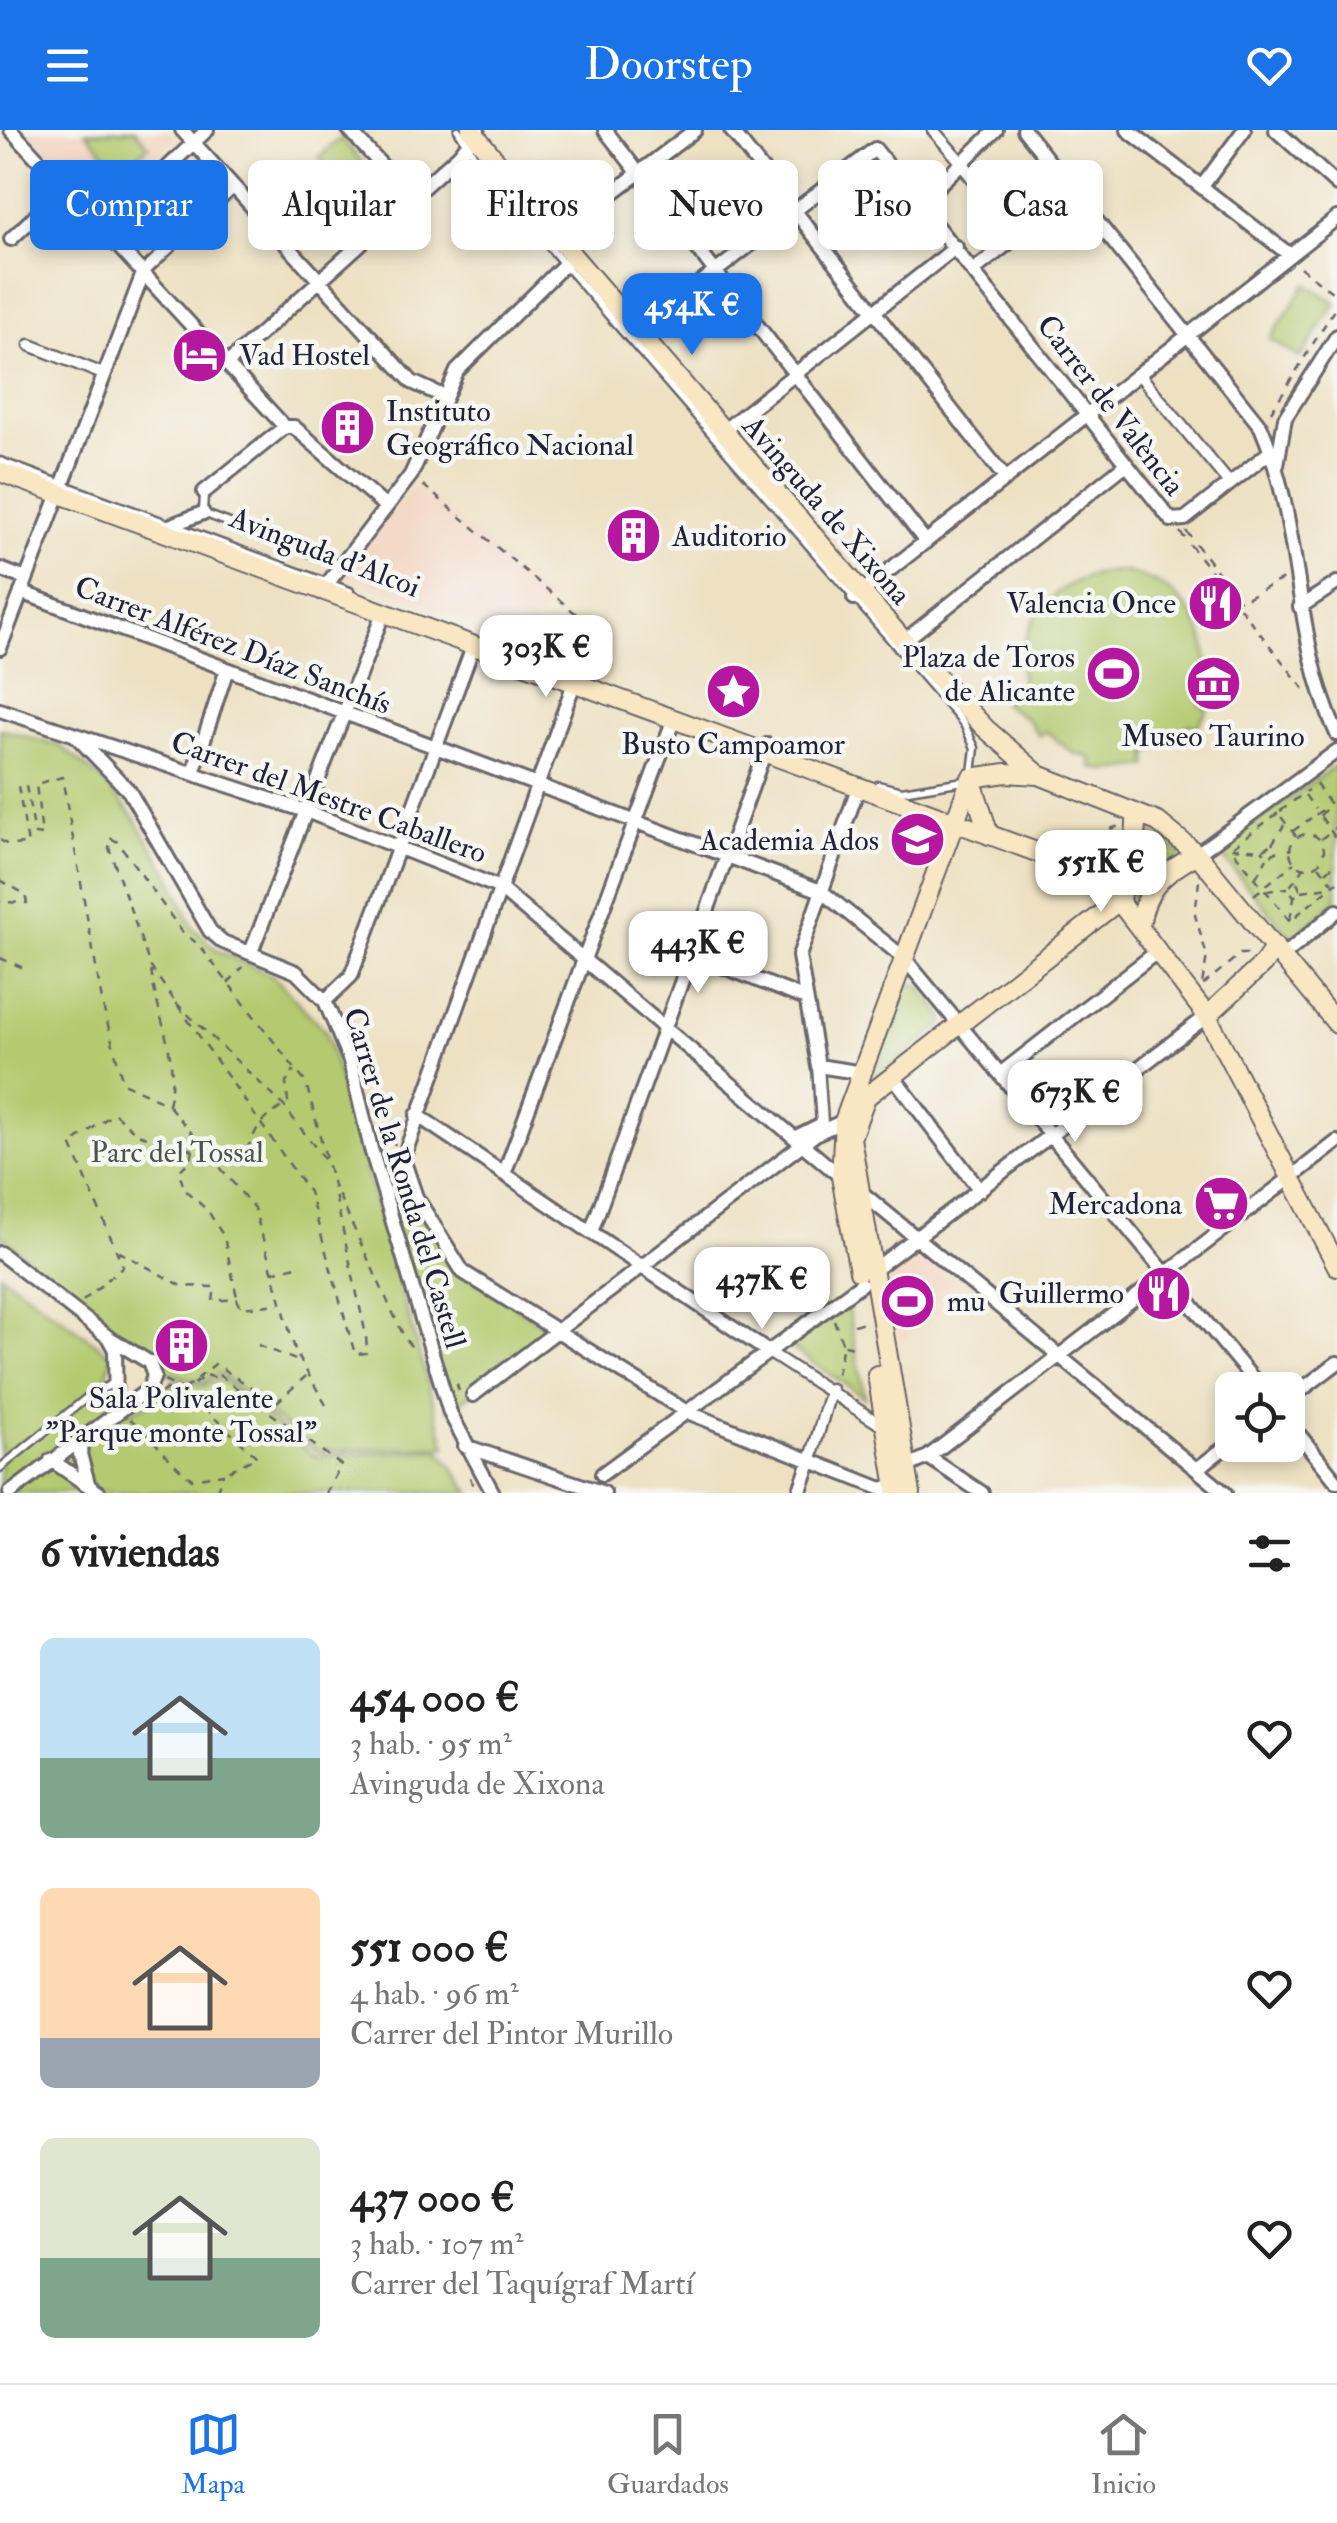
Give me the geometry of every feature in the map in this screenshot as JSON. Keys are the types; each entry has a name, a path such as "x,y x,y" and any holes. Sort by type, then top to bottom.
{"main road":[{"name":"Avinguda de Xixona","path":"469,134 491,160"},
{"name":"Avinguda de Xixona","path":"563,250 568,260 638,331 858,595 985,728 1038,776"},
{"name":"Avinguda d'Alcoi","path":"0,472 164,527 472,648 575,680 673,721 765,749 858,788 1097,868"},
{"path":"901,1490 906,1467 841,1177 844,1121 954,822 974,787 992,776 1038,776 1158,822 1197,854 1337,1024"},
{"path":"974,787 989,835"},
{"path":"901,1490 861,1323 866,1278 851,1138 866,1098 1120,900 1124,866 1138,832 1136,813"},
{"path":"1140,926 1143,903 1156,880 1197,854"},
{"path":"1097,868 1124,866"},
{"path":"1097,868 1207,1016 1337,1266"},
{"path":"1207,1016 1279,952"}],"street":[{"path":"11,130 40,160"},
{"path":"182,130 412,382 443,396"},
{"path":"175,160 207,130"},
{"path":"349,130 377,160"},
{"path":"606,130 634,167"},
{"path":"654,160 695,130"},
{"path":"731,130 754,160"},
{"path":"933,130 967,170"},
{"path":"947,176 996,130"},
{"path":"1024,130 1048,160"},
{"path":"1128,130 1203,185 1286,259"},
{"path":"1203,185 1244,130"},
{"path":"1276,130 1337,185"},
{"path":"431,175 469,134"},
{"name":"Carrer de València","path":"861,160 875,149 884,160"},
{"path":"614,191 634,175"},
{"path":"0,648 144,270 234,187"},
{"name":"Carrer de València","path":"798,208 818,193"},
{"path":"798,218 1006,479"},
{"path":"858,595 1337,218"},
{"path":"6,244 30,221"},
{"path":"1103,229 1261,428 1276,472 1316,686 1337,734"},
{"name":"Carrer de València","path":"947,236 1125,466 1181,522"},
{"path":"723,431 956,247"},
{"path":"125,250 285,428"},
{"path":"228,363 352,250"},
{"path":"699,250 926,542"},
{"path":"638,331 744,250"},
{"path":"974,270 1000,250"},
{"path":"322,587 410,475 457,371 568,260"},
{"path":"1261,428 1271,428 1285,418 1337,336"},
{"path":"30,345 104,374"},
{"path":"1140,374 1230,484"},
{"path":"1276,472 1285,418"},
{"path":"204,492 285,428 294,428 386,506"},
{"path":"1181,522 1270,452"},
{"path":"904,641 1125,466"},
{"path":"164,527 203,513"},
{"name":"Carrer Alférez Díaz Sanchís","path":"0,569 23,586 227,670 821,891 904,958 1247,1372"},
{"path":"1300,607 1337,583"},
{"path":"251,952 382,614"},
{"path":"325,1001 351,976 472,648"},
{"path":"193,772 227,670"},
{"path":"575,680 403,1159 416,1197 463,1272 554,1333 687,1412 882,1489 901,1490"},
{"name":"Carrer del Mestre Caballero","path":"0,710 306,811 498,887 841,1177"},
{"path":"504,1174 673,721"},
{"name":"Carrer de la Ronda del Castell","path":"76,736 129,791 210,931 223,942 296,972 325,1001 350,1062 371,1149 449,1410 493,1493"},
{"path":"591,1232 765,749"},
{"path":"1197,854 1336,754"},
{"path":"816,1131 822,1123 818,1066 799,956 858,788"},
{"path":"1279,952 1337,911"},
{"path":"1000,1074 1158,950"},
{"path":"691,954 806,1000"},
{"path":"602,1474 770,1352 1207,1016"},
{"path":"818,1066 863,1073"},
{"path":"892,1075 980,1190"},
{"path":"417,1115 886,1429"},
{"path":"474,1395 798,1141 844,1121"},
{"path":"906,1467 928,1457 1337,1142"},
{"path":"858,1190 913,1240 1225,1493"},
{"path":"0,1253 108,1337 142,1357 154,1376 150,1395 82,1436 10,1493"},
{"path":"108,1337 115,1350 115,1383 122,1414"},
{"path":"116,1367 128,1356 142,1357"},
{"path":"1305,1387 1337,1363"},
{"path":"115,1383 127,1394 150,1395"},
{"path":"799,1493 831,1390"},
{"path":"82,1436 80,1454 94,1488"},
{"path":"1305,1442 1337,1482"},
{"path":"465,1446 604,1493"},
{"path":"1197,1469 1215,1455"},
{"path":"928,1457 982,1493"},
{"path":"51,1460 94,1488"}],"lane":[{"name":"Avinguda de Xixona","path":"469,134 568,260 858,595 964,724 974,748 974,787"},
{"name":"Avinguda d'Alcoi","path":"0,461 59,489"},
{"path":"204,492 203,513 338,564"},
{"name":"Avinguda d'Alcoi","path":"322,587 556,668 575,680 765,749 902,791 974,787"},
{"path":"0,1468 90,1395 115,1383"}],"path":[{"path":"1286,259 1285,268 1293,261 1337,296"},
{"path":"1285,418 1269,412 1337,305"},
{"path":"410,475 587,623 572,663 556,668"},
{"path":"1181,522 1240,600 1286,578"},
{"name":"Carrer de València","path":"1181,522 1306,693"},
{"path":"1231,848 1327,776"},
{"path":"0,840 8,845 28,844 18,786 26,786 35,834 42,836 36,784 62,778 103,1006 123,1083 168,1104 254,1208 300,1362 326,1406"},
{"path":"1316,784 1337,814"},
{"path":"1304,794 1316,810"},
{"path":"1320,816 1330,804"},
{"path":"1316,810 1322,810"},
{"path":"1292,832 1314,816 1316,810"},
{"path":"1278,813 1296,838"},
{"path":"1314,816 1320,816"},
{"path":"1320,816 1337,840"},
{"path":"1231,848 1262,850 1271,845 1286,823"},
{"path":"1097,868 1109,829 1118,826 1138,832"},
{"path":"1320,840 1337,826"},
{"path":"1256,878 1268,856 1290,847 1296,838 1310,834 1320,840 1324,856 1318,865 1304,868 1294,863 1290,847"},
{"path":"150,966 309,1192 355,1354 367,1354 332,1181 306,1083 198,944 183,933 118,842 110,838 109,848 150,966 154,1004 172,1056 175,1079 168,1104"},
{"path":"1271,845 1277,852"},
{"path":"1231,848 1290,921"},
{"path":"1262,850 1268,856"},
{"path":"1324,873 1337,862"},
{"path":"1253,896 1294,863"},
{"path":"1318,865 1334,884"},
{"path":"1265,890 1289,888 1304,868"},
{"path":"1200,879 1194,896 1196,926 1207,956 1202,986 1240,954 1255,954 1263,964"},
{"path":"0,880 25,894 27,903 0,902"},
{"path":"1296,882 1301,891"},
{"path":"1294,897 1301,891 1334,884"},
{"path":"1290,921 1334,884"},
{"path":"1289,888 1294,897 1290,921"},
{"path":"227,984 251,952"},
{"path":"0,958 26,969"},
{"path":"175,1002 197,1018 283,1105 326,1161"},
{"path":"216,1163 247,1149 260,1123 288,1102 288,1074 295,1069"},
{"path":"75,1311 123,1266 72,1144 114,1112 137,1134 208,1154"},
{"path":"193,1150 179,1172 184,1189 208,1211 224,1237 241,1308 282,1304"},
{"path":"332,1181 405,1339 417,1352"},
{"path":"116,1250 182,1286 214,1288 213,1301 237,1299"},
{"path":"272,1272 300,1266"},
{"path":"830,1314 843,1345 842,1362 831,1390"},
{"path":"258,1345 300,1362"},
{"path":"843,1345 859,1348"},
{"path":"184,1390 215,1364 276,1403 306,1376"},
{"path":"122,1414 152,1436 167,1462 192,1479 222,1474 256,1457 184,1390 154,1376"},
{"path":"184,1390 206,1376 218,1376 341,1464 326,1493"},
{"path":"150,1395 172,1385"},
{"path":"216,1493 222,1474"}],"shaded area":[{"path":"25,130 167,130 175,139 152,160 52,160"},
{"path":"419,486 550,600 531,626 515,621 509,636 346,575 343,566 413,487"},
{"path":"912,1255 922,1256 954,1283 931,1306 941,1310 900,1342 888,1281 892,1271"}],"green space":[{"path":"135,130 149,146 133,160 110,160 86,132"},
{"path":"341,138 360,160 322,160 319,157"},
{"path":"1306,284 1336,303 1300,358 1270,339"},
{"name":"Plaza de Toros de Alicante","path":"1120,571 1164,587 1194,618 1207,658 1200,705 1208,709 1197,727 1190,724 1148,754 1148,766 1110,771 1092,768 1091,758 1073,753 1046,731 1039,736 1027,719 1002,703 1022,686 1025,641 1044,606 1077,581"},
{"name":"Parc del Tossal","path":"0,729 62,747 103,781 134,817 169,874 193,928 218,951 272,975 326,1032 446,1447 316,1451 219,1373 204,1383 166,1373 156,1356 128,1345 0,1235"},
{"path":"1336,765 1337,900 1292,939 1217,850"},
{"path":"1146,829 1183,854 1137,904 1127,891"},
{"path":"905,984 919,985 942,1014 944,1024 870,1083"},
{"path":"371,1149 411,1166 417,1197 463,1272 555,1333 449,1410"},
{"path":"0,1274 112,1355 104,1386 112,1401 128,1412 166,1396 173,1380 204,1386 220,1378 314,1456 440,1450 471,1493 0,1493"},
{"path":"847,1305 865,1398 790,1347"}],"place":[{"name":"Vad Hostel","path":"200,355"},
{"name":"Instituto Geográfico Nacional","path":"347,428"},
{"name":"Auditorio","path":"633,536"},
{"name":"Valencia Once","path":"1215,603"},
{"name":"Plaza de Toros de Alicante","path":"1114,674"},
{"name":"Museo Taurino","path":"1213,684"},
{"name":"Busto Campoamor","path":"733,691"},
{"name":"Academia Ados","path":"918,840"},
{"name":"Mercadona","path":"1221,1204"},
{"name":"Guillermo","path":"1163,1293"},
{"name":"mu","path":"908,1301"},
{"name":"Sala Polivalente \"Parque monte Tossal\"","path":"181,1346"}]}
